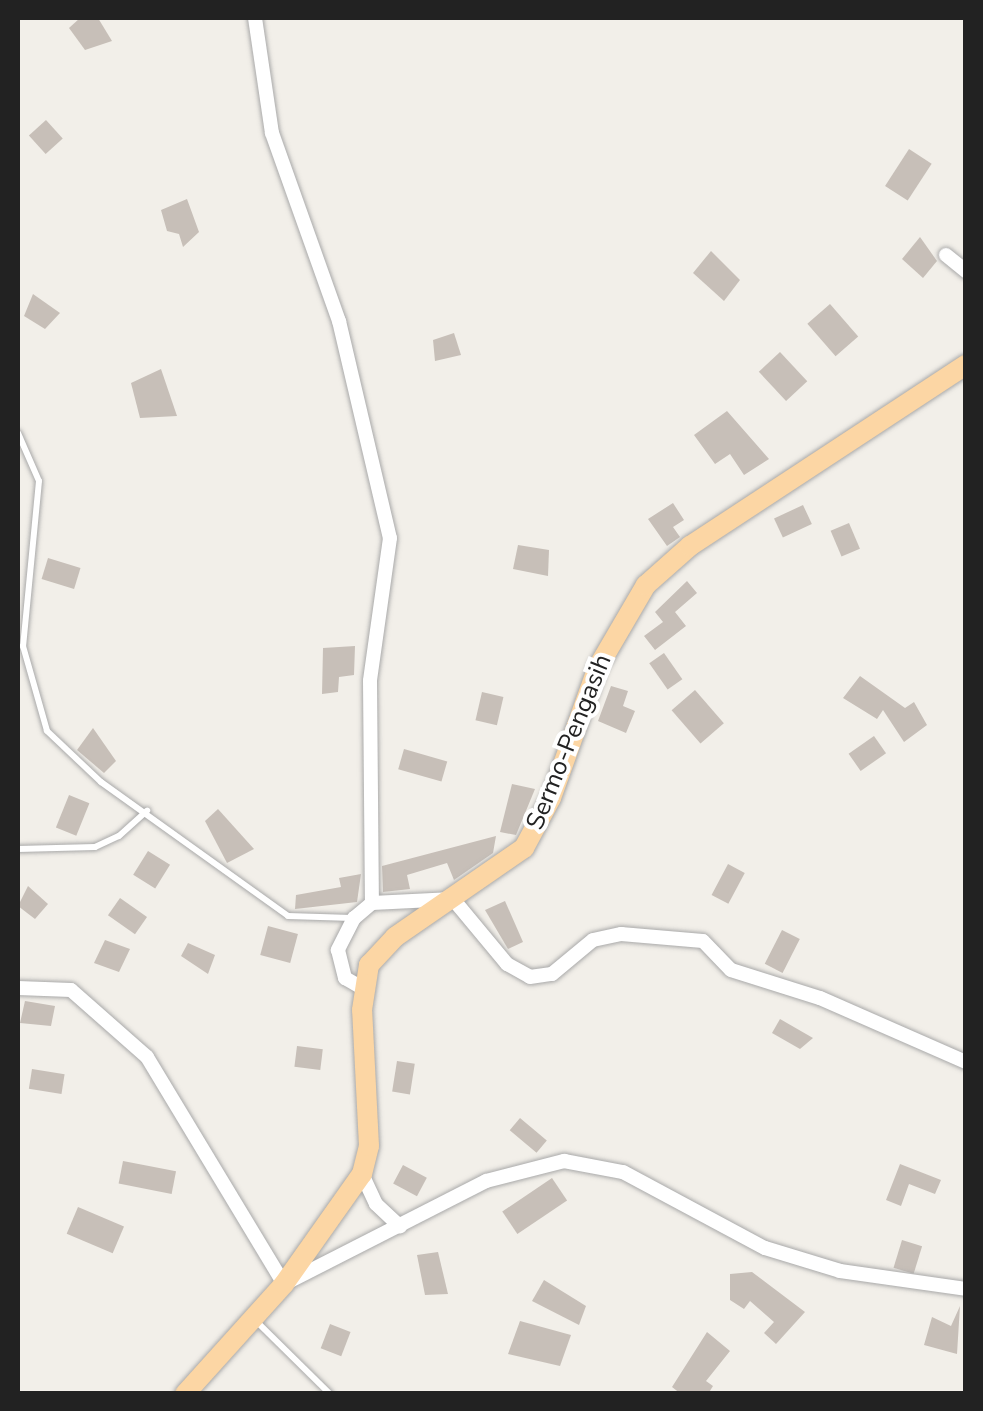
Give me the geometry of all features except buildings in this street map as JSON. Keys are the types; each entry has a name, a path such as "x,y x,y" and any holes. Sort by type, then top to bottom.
{"main road":[{"name":"Sermo-Pengasih","path":"362,988 379,951 502,869 541,822 598,667 646,585 690,546 966,365"},
{"path":"184,1394 284,1284 362,1174 370,1120 362,988"}],"street":[{"path":"255,18 272,132 338,321 390,538 370,681 372,903"},
{"path":"946,256 966,271"},
{"path":"362,988 339,964 338,950 354,918 372,903 453,900 507,964 530,977 552,974 593,940 621,934 703,941 731,970 820,998 966,1062"},
{"path":"18,988 71,990 148,1057 284,1284 518,1168 593,1163 663,1190 703,1220 764,1248 840,1271 966,1289"},
{"path":"362,1174 376,1204 400,1226"}],"lane":[{"path":"18,433 39,481 23,646 47,731 101,782 288,916 354,918"},
{"path":"18,848 95,846 120,836 146,811"},
{"path":"254,1318 330,1394"}]}
